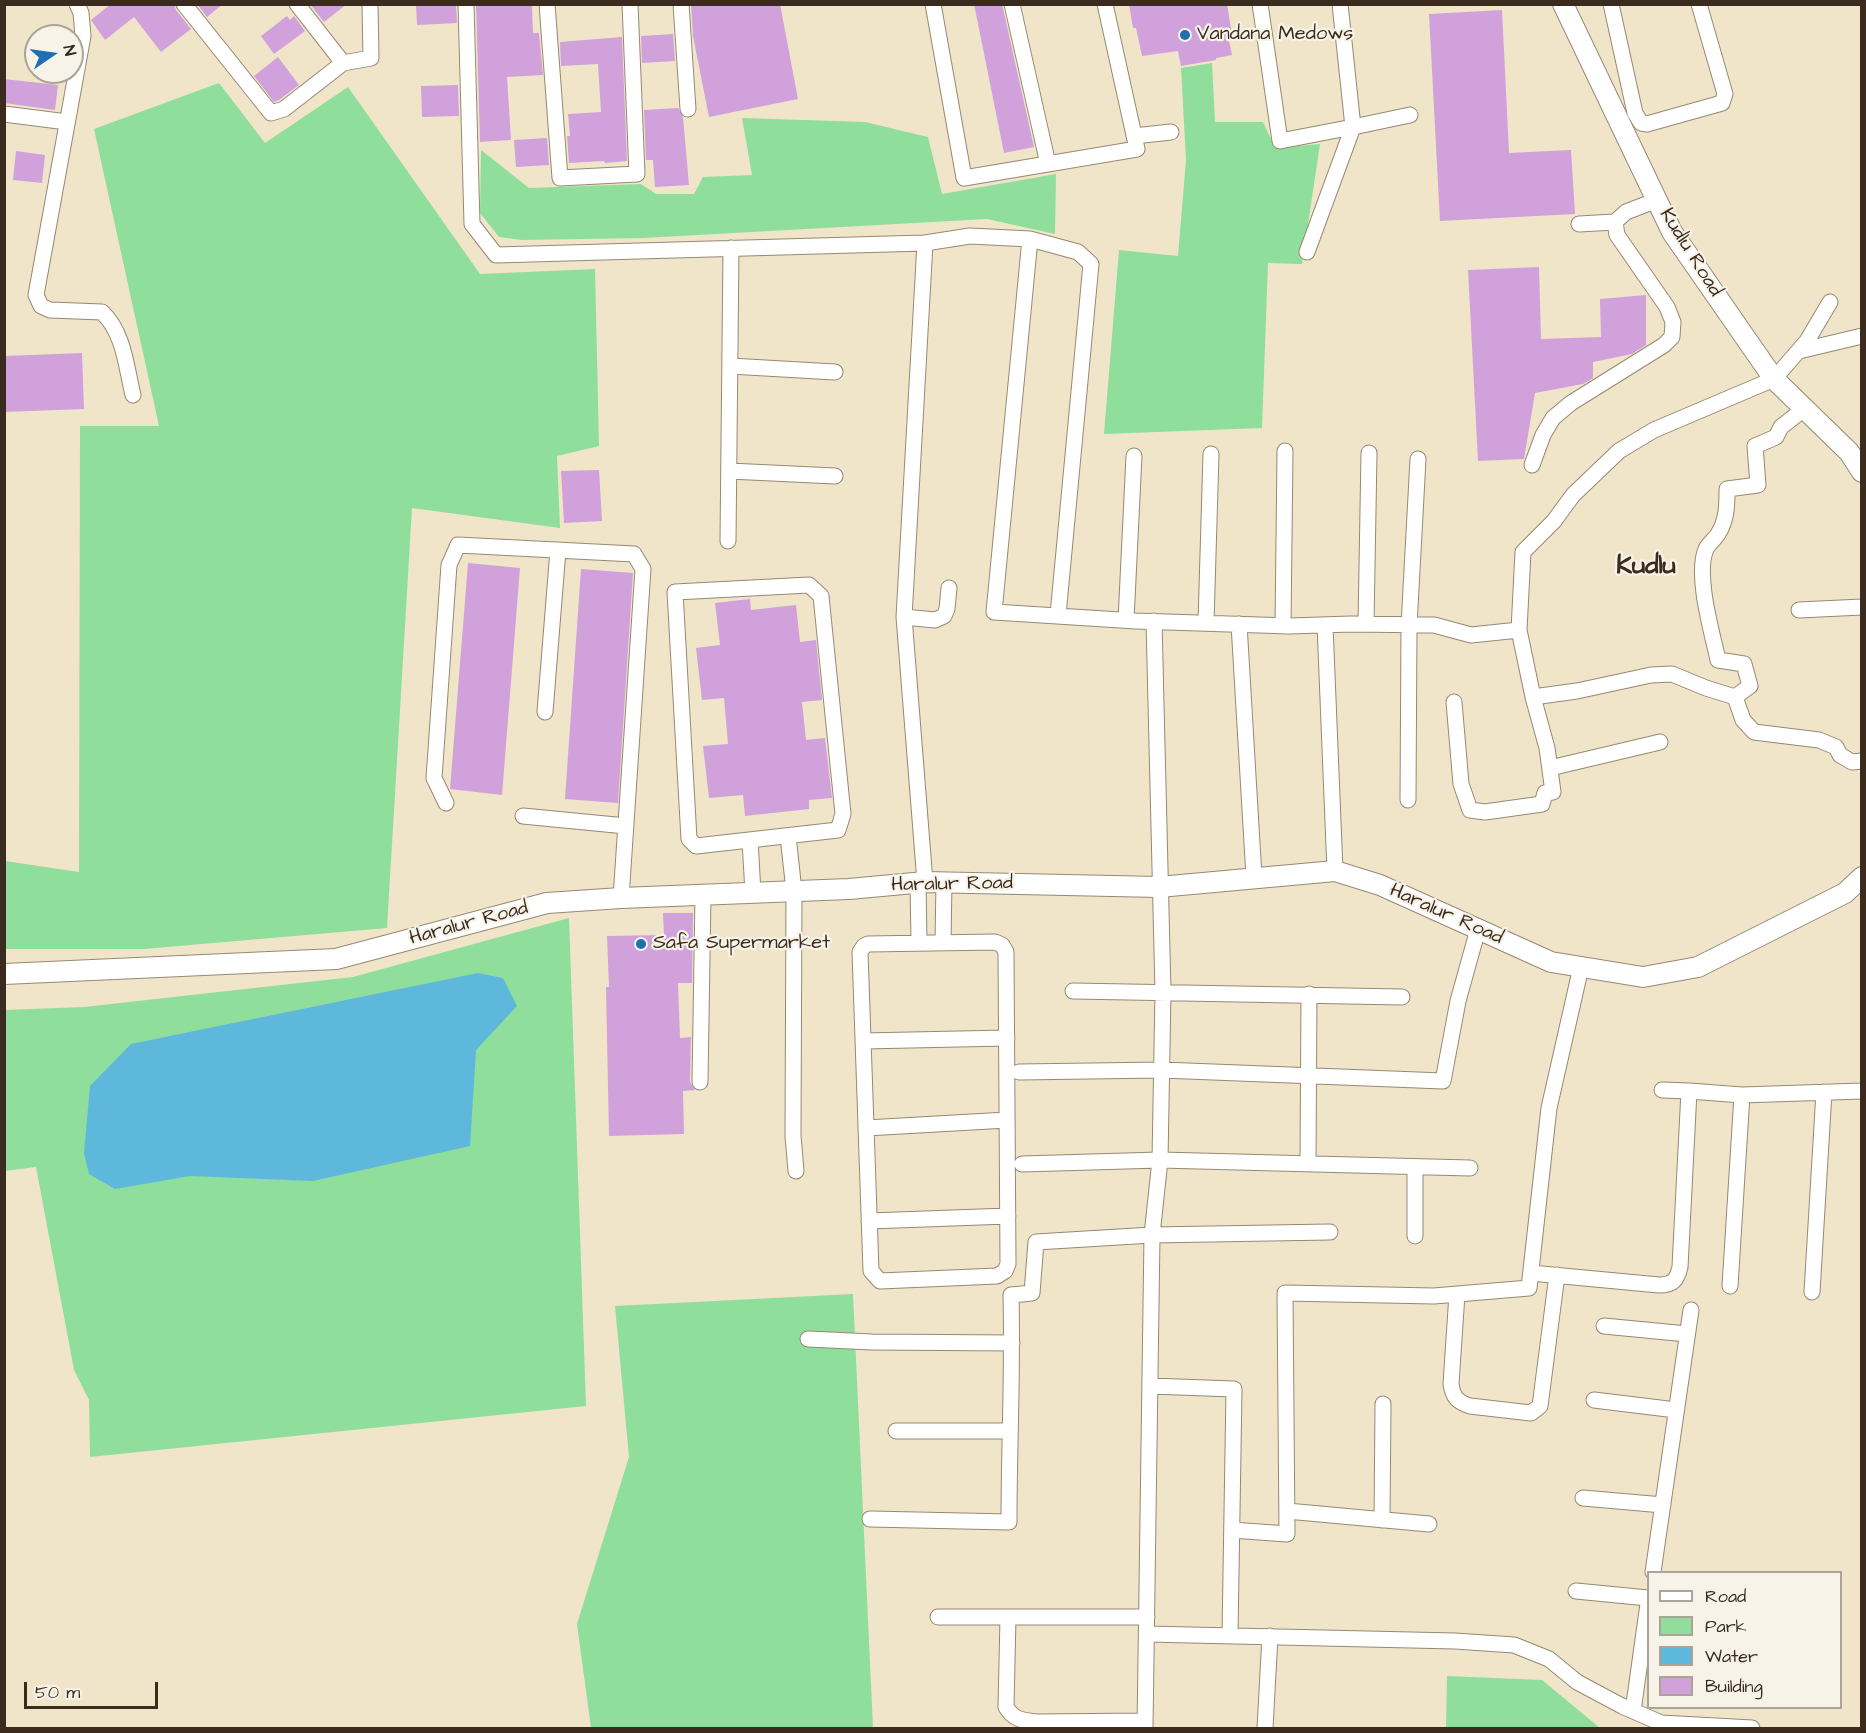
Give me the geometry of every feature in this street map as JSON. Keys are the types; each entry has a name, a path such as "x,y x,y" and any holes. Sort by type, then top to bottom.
{"street":[{"path":"76,4 81,13 83,36 36,295 41,306 50,310 102,312 112,321 119,336 133,395"},
{"path":"184,4 271,113 284,109 343,63 371,58 370,4"},
{"path":"297,4 343,63"},
{"path":"466,4 472,224 496,255 925,243 970,236 1030,239 1078,252 1092,264 1058,615"},
{"path":"547,4 560,178 636,174 630,4"},
{"path":"681,4 688,109"},
{"path":"933,4 964,178 1137,149 1105,4"},
{"path":"1012,4 1048,164"},
{"path":"1260,4 1280,141 1410,115"},
{"path":"1307,252 1353,127 1340,4"},
{"name":"Kudlu Road","path":"1563,4 1626,116 1657,201 1672,232 1774,379 1860,465"},
{"path":"1611,4 1626,116 1647,124 1722,103 1725,94 1699,4"},
{"path":"4,114 67,122"},
{"path":"1134,136 1171,132"},
{"path":"1579,224 1616,222 1626,212 1657,201"},
{"path":"1532,465 1543,435 1553,418 1571,403 1672,338 1673,322 1667,307 1617,235 1616,222"},
{"path":"1030,239 994,612 1283,626 1434,625 1471,635 1519,630"},
{"path":"925,243 904,617 929,882 943,943"},
{"path":"728,541 731,248"},
{"path":"1454,702 1461,784 1470,810 1485,812 1542,804 1545,794 1553,792 1547,748 1533,697 1519,630 1523,552 1554,521 1573,495 1619,451 1654,430 1774,379 1808,341 1830,302"},
{"path":"1799,351 1862,336"},
{"path":"730,366 835,372"},
{"path":"1735,697 1750,686 1744,664 1718,660 1705,598 1703,562 1707,548 1718,534 1727,513 1727,489 1758,485 1755,446 1776,437 1781,427 1804,409"},
{"path":"1283,626 1285,451"},
{"path":"1366,624 1369,453"},
{"path":"1206,622 1211,454"},
{"path":"1126,620 1134,456"},
{"path":"1408,800 1409,626 1419,459"},
{"path":"729,471 835,476"},
{"path":"446,803 434,778 448,565 458,545 634,554 644,569 621,898"},
{"path":"545,712 558,550"},
{"path":"809,585 821,596 843,814 838,830 750,840 696,846 689,839 675,592 809,585"},
{"path":"904,617 935,620 944,616 949,588"},
{"path":"1799,610 1862,607"},
{"path":"1008,1617 1006,1707 1011,1715 1018,1720 1036,1722 1145,1725 1152,1235 1160,1160 1163,992 1154,621"},
{"path":"1239,624 1254,877"},
{"path":"1325,625 1335,871"},
{"path":"1533,697 1577,691 1651,675 1672,674 1735,697"},
{"path":"1735,697 1743,720 1754,732 1819,740 1836,747 1840,754 1852,762 1862,761"},
{"path":"1550,768 1660,742"},
{"path":"523,816 626,825"},
{"path":"788,836 794,891 793,1136 796,1171"},
{"path":"750,840 753,893"},
{"name":"Haralur Road","path":"4,974 336,959 547,903 849,889 929,882 1160,887 1335,871 1380,885 1551,962 1643,977 1698,967 1845,893 1862,877"},
{"path":"919,943 929,882"},
{"path":"700,1082 703,895"},
{"path":"1019,1072 1162,1071 1443,1081 1458,1001 1478,929"},
{"path":"995,942 1002,945 1006,952 1008,1264 1005,1271 997,1276 880,1281 871,1271 861,952 868,944 919,943 995,942"},
{"path":"1232,1530 1287,1534 1285,1293 1434,1296 1529,1288 1549,1108 1581,967"},
{"path":"1073,991 1402,997"},
{"path":"1308,1164 1309,994"},
{"path":"863,1041 1007,1038"},
{"path":"1662,1090 1742,1095 1862,1090"},
{"path":"1531,1273 1659,1285 1669,1285 1677,1279 1680,1266 1689,1091"},
{"path":"1812,1292 1824,1092"},
{"path":"1730,1286 1742,1095"},
{"path":"866,1128 1007,1120"},
{"path":"1022,1164 1160,1160 1470,1168"},
{"path":"1415,1167 1415,1236"},
{"path":"869,1221 1008,1216"},
{"path":"870,1519 1009,1521 1011,1295 1032,1293 1036,1242 1152,1235 1330,1232"},
{"path":"1457,1294 1452,1394 1461,1403 1470,1406 1532,1413 1540,1406 1557,1275"},
{"path":"1653,1571 1691,1310"},
{"path":"1604,1326 1687,1334"},
{"path":"808,1339 1012,1343"},
{"path":"1150,1386 1234,1389 1230,1635"},
{"path":"1594,1400 1677,1410"},
{"path":"1382,1520 1383,1404"},
{"path":"896,1431 1009,1431"},
{"path":"1583,1498 1663,1504"},
{"path":"1287,1511 1429,1524"},
{"path":"1576,1591 1647,1598"},
{"path":"1633,1711 1647,1611"},
{"path":"938,1617 1147,1617"},
{"path":"1147,1634 1455,1641 1514,1645 1549,1659 1577,1682 1661,1723 1752,1728"},
{"path":"1266,1728 1270,1636"}],"green space":[{"path":"1212,63 1215,122 1263,122 1275,148 1320,144 1302,264 1268,263 1262,428 1104,434 1119,250 1178,256 1186,160 1181,68"},
{"path":"219,83 265,143 348,87 480,274 595,269 599,446 557,456 560,528 412,508 387,928 144,949 5,949 5,861 79,872 80,426 159,426 94,129"},
{"path":"742,118 865,122 928,137 942,194 1056,174 1055,234 987,219 643,238 522,240 499,237 480,213 481,150 529,188 641,184 656,194 694,194 703,177 752,175"},
{"path":"569,918 586,1406 90,1457 89,1400 74,1370 36,1167 5,1171 5,1010 84,1007 353,977"},
{"path":"853,1294 873,1728 591,1728 577,1624 629,1457 615,1306"},
{"path":"1447,1676 1542,1680 1600,1728 1446,1728"}],"water":[{"path":"478,973 503,978 517,1006 476,1050 470,1146 313,1181 190,1176 115,1189 89,1174 84,1153 90,1086 131,1044"}],"building":[{"path":"111,4 174,4 191,29 161,52 134,17 105,40 91,20"},
{"path":"197,4 223,4 207,17"},
{"path":"310,4 347,4 324,22"},
{"path":"416,4 456,4 457,23 417,25"},
{"path":"476,4 532,4 533,33 539,33 543,75 507,77 511,140 480,142"},
{"path":"691,4 780,4 798,99 709,117 693,36"},
{"path":"974,4 1002,4 1034,147 1004,153"},
{"name":"Vandana Medows","path":"1129,4 1227,4 1233,41 1229,41 1232,55 1181,66 1178,51 1142,56 1136,28 1133,28"},
{"path":"1502,10 1509,153 1571,150 1575,214 1440,221 1429,14"},
{"path":"287,16 290,20 294,16 305,31 274,54 261,36"},
{"path":"673,34 675,61 642,63 641,36"},
{"path":"622,37 627,161 569,163 568,114 601,112 598,64 561,66 560,42"},
{"path":"278,57 299,85 274,102 254,76"},
{"path":"4,79 24,81 24,84 58,85 55,110 4,103"},
{"path":"458,85 459,116 422,117 421,86"},
{"path":"678,108 683,117 689,185 655,187 653,160 646,160 644,110"},
{"path":"547,138 549,165 516,167 514,140"},
{"path":"16,151 45,155 42,183 13,180"},
{"path":"1539,267 1541,339 1601,337 1600,299 1646,295 1646,345 1632,354 1593,362 1593,378 1583,384 1535,393 1524,459 1478,461 1468,270"},
{"path":"82,353 84,409 4,412 4,356"},
{"path":"599,470 602,521 564,523 561,471"},
{"path":"468,563 520,568 502,795 450,789"},
{"path":"581,569 633,573 618,803 565,799"},
{"path":"750,599 751,610 796,605 800,642 816,640 822,700 802,702 806,740 825,738 832,798 809,800 809,809 745,816 743,795 709,798 703,746 728,744 724,698 702,700 696,648 720,645 715,603"},
{"path":"663,913 693,913 692,983 678,983 680,1038 691,1037 690,1082 695,1090 683,1091 684,1134 609,1136 607,936 664,935"}],"place":[{"name":"Vandana Medows","path":"1185,35"},
{"name":"Safa Supermarket","path":"641,944"}],"district":[{"name":"Kudlu","path":"1646,568"}]}
